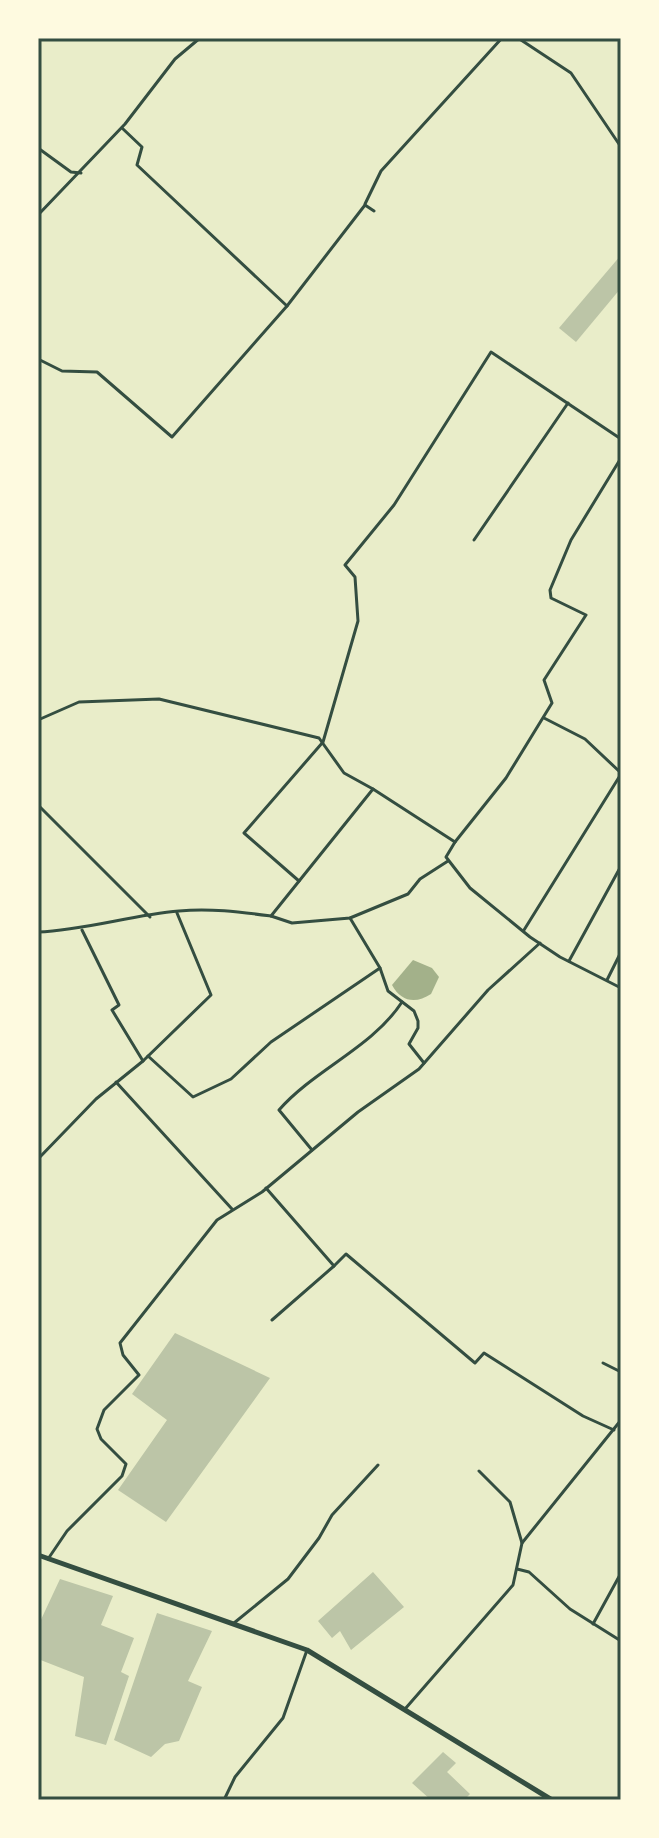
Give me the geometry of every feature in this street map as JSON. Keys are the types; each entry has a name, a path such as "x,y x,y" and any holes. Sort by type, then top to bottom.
{"highway":[{"path":"38,1555 307,1650 552,1800"}],"street":[{"path":"38,215 122,128 175,59 200,38"},
{"path":"38,359 62,371 97,372 172,437 287,306 365,205 381,171 502,38"},
{"path":"518,38 571,73 621,147"},
{"path":"122,128 142,147 137,165 287,306"},
{"path":"38,148 71,172 81,173"},
{"path":"365,205 374,211"},
{"path":"299,881 244,833 323,742 358,621 355,577 345,565 394,505 491,352 621,439"},
{"path":"474,540 568,403"},
{"path":"621,458 571,540 550,590 551,598 586,615 544,680 552,703 506,778 446,857 470,888 523,931 569,961 621,988"},
{"path":"38,720 79,702 159,699 323,742"},
{"path":"523,931 621,774 585,739 543,718"},
{"path":"323,742 331,759 344,773 455,842"},
{"path":"271,916 373,789"},
{"path":"38,805 150,917"},
{"path":"38,932 82,930 176,911 224,910 271,916 292,923 350,918 408,894 420,879 448,861"},
{"path":"569,961 621,866"},
{"path":"38,1159 211,995 176,911"},
{"path":"350,918 380,968 388,991 418,1021 418,1028 409,1044 424,1063"},
{"path":"82,930 119,1005 112,1010 143,1061"},
{"path":"48,1559 67,1531 122,1476 126,1464 101,1439 97,1429 104,1410 139,1375 123,1355 120,1343 211,1226 266,1188 424,1063 488,990 540,943"},
{"path":"607,980 621,952"},
{"path":"148,1056 193,1097 200,1096 231,1079 271,1042 380,968"},
{"path":"312,1151 279,1110 305,1084 375,1033 402,1002"},
{"path":"116,1082 233,1209"},
{"path":"266,1188 334,1266"},
{"path":"272,1320 346,1254 475,1363 484,1353 583,1416 614,1430"},
{"path":"603,1363 621,1372"},
{"path":"522,1543 621,1420"},
{"path":"233,1624 288,1579 332,1515 378,1465"},
{"path":"405,1709 513,1585 522,1543 510,1502 479,1471"},
{"path":"517,1569 529,1572 570,1609 621,1641"},
{"path":"593,1624 621,1573"},
{"path":"224,1800 235,1777 283,1718 307,1650"}],"shaded area":[{"path":"413,960 432,968 439,977 431,994 409,1000 392,985"}],"building":[{"path":"621,255 621,288 576,342 559,328"},
{"path":"175,1333 270,1378 166,1522 118,1490 167,1420 132,1394"},
{"path":"373,1572 404,1607 351,1650 340,1631 332,1638 318,1621"},
{"path":"60,1579 113,1596 101,1625 134,1638 121,1672 129,1676 106,1745 75,1736 84,1677 38,1659 38,1626"},
{"path":"157,1613 212,1631 188,1681 202,1687 179,1741 165,1744 151,1757 114,1740"},
{"path":"443,1752 456,1763 447,1772 470,1794 464,1800 431,1800 412,1783"}]}
